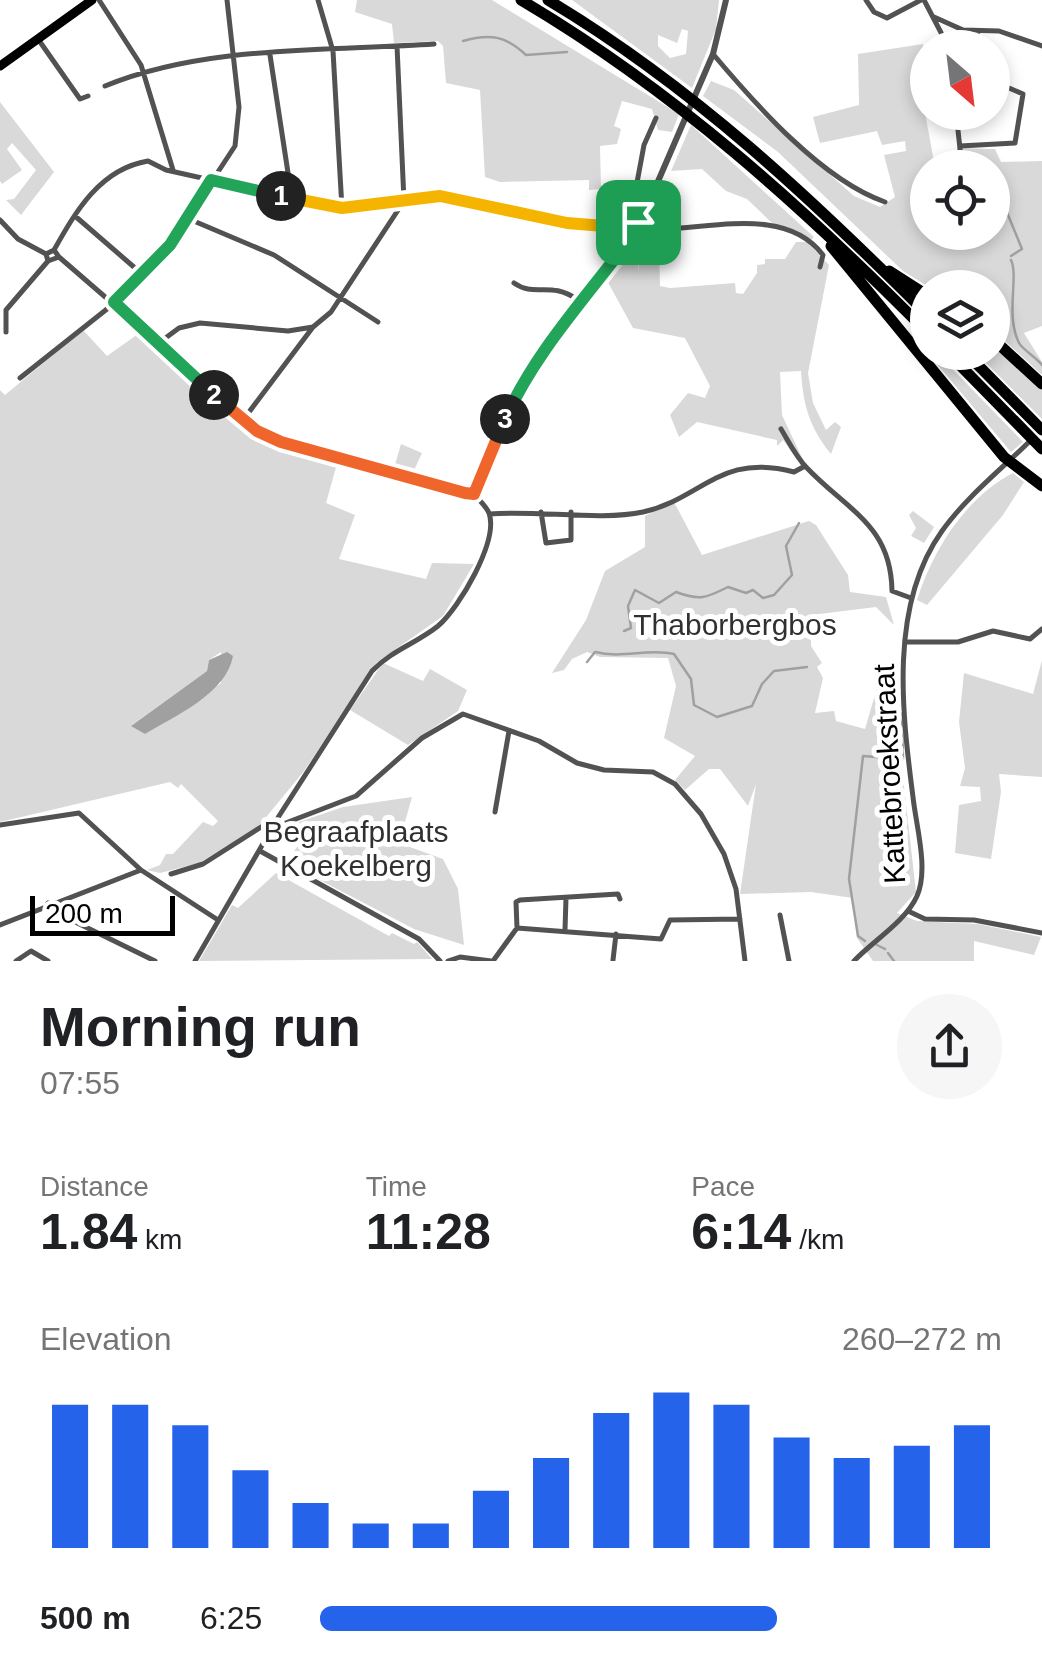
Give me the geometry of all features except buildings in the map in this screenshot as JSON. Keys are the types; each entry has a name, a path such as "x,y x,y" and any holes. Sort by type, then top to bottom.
{"highway":[{"path":"521,0 583,37 678,104 816,221 910,314"},
{"path":"548,0 630,53 735,130 910,297"},
{"path":"816,221 824,237 1009,462 1042,486"},
{"path":"880,267 910,285"},
{"path":"1010,355 1042,384"},
{"path":"966,370 1038,436"},
{"path":"981,370 1038,436"}],"main road":[{"path":"0,66 96,0"}],"street":[{"path":"96,0 130,43 173,170"},
{"path":"20,378 114,302 142,274 189,219 238,135 227,0"},
{"path":"318,0 333,51 342,208"},
{"path":"6,332 6,310 54,250 94,190 133,164 148,161 211,180 342,208 440,196 533,218 639,236 649,202 713,54 726,0"},
{"path":"866,0 874,12 887,18 922,0 940,30"},
{"path":"928,7 933,0"},
{"path":"934,17 963,30"},
{"path":"1010,35 1042,46"},
{"path":"38,39 80,100"},
{"path":"105,86 142,70 233,57 434,44"},
{"path":"243,420 313,327 342,298 404,201 397,46"},
{"path":"713,54 752,98 854,192 885,202"},
{"path":"270,55 292,198"},
{"path":"960,146 1016,143 1023,94 1010,88"},
{"path":"73,106 88,96"},
{"path":"649,202 636,188 644,146 656,118"},
{"path":"958,130 960,150"},
{"path":"75,216 142,274"},
{"path":"189,219 274,255 378,322"},
{"path":"0,220 18,239 47,258 59,257"},
{"path":"474,494 522,382 630,232 642,226 784,228 817,248 822,255 820,267"},
{"path":"54,250 243,420 281,442 425,485 474,494 490,514 488,538 474,572 440,624 384,658 372,671 195,961"},
{"path":"514,283 523,290 558,287 578,300"},
{"path":"156,345 179,328 200,322 288,332 313,327"},
{"path":"781,429 805,466 882,540 891,562 893,594 911,598"},
{"name":"Kattebroekstraat","path":"854,961 908,910 921,880 908,761 906,642 911,598 941,532 1038,436"},
{"path":"490,514 644,512 713,476 773,466 794,472 805,466"},
{"path":"541,512 542,540 568,543 571,512"},
{"name":"Kattebroekstraat","path":"906,642 958,642 993,631 1030,639 1042,629"},
{"path":"171,874 203,864 270,822 276,824 331,809 356,796 422,738 456,714 509,731 592,768 653,772 668,778 702,814 719,842 736,888 746,961"},
{"path":"496,812 509,731"},
{"path":"0,826 79,813 141,870 218,920"},
{"path":"260,851 419,939 440,961"},
{"path":"0,924 141,870"},
{"path":"448,961 455,957 492,961 516,928 516,902 618,894 620,900"},
{"path":"564,930 566,898"},
{"path":"48,903 55,912 155,961"},
{"path":"908,910 925,919 974,920 1042,934"},
{"path":"780,915 788,961"},
{"path":"516,928 664,938 670,920 740,919"},
{"path":"613,960 616,934"},
{"path":"16,961 31,952 48,961"}],"green space":[{"path":"357,0 492,0 679,114 672,132 658,130 652,109 622,101 614,126 621,129 617,144 600,146 601,189 589,190 589,180 500,182 485,177 480,90 446,83 443,46 438,41 394,43 392,24 355,12"},
{"path":"572,0 719,0 716,29 692,88","holes":["682,29 688,31 686,54 670,58 658,46 658,35 677,43"]},
{"path":"910,46 910,130 928,130 932,150 910,150 910,250 1010,250 1010,162 1042,161 1042,326 1024,333 1042,362 1042,375 1010,346 1010,270 910,270 910,275 778,152 703,96 711,81 734,90 854,196 880,207 895,197 884,155 906,151 905,141 882,145 877,131 820,143 813,117 859,105 858,54"},
{"path":"0,102 54,172 21,215 6,200 14,199 36,170 12,143 7,149 22,170 2,184 0,181"},
{"path":"691,125 814,237 811,240 773,224 747,199 726,191 702,169 671,171"},
{"path":"653,242 659,244 660,286 670,288 735,283 736,293 743,294 757,273 757,265 765,264 765,259 785,259 796,242 807,242 829,265 808,373 813,403 826,430 835,422 841,427 831,454 809,415 801,371 780,372 782,415 804,462 800,463 783,440 777,446 777,440 697,422 679,437 670,415 688,393 705,398 710,386 685,338 633,328 605,277 636,248 639,272 639,251"},
{"path":"83,330 107,356 138,334 255,435 337,464 326,503 355,515 339,559 426,579 432,563 474,564 443,616 376,663 304,771 258,827 199,863 160,873 147,870 160,865 166,854 173,854 203,822 213,826 218,821 181,784 178,788 170,782 0,822 0,390 5,395","holes":["221,652 221,683 145,734 132,725 207,671 209,660"]},
{"path":"1010,359 1042,390 1042,419 993,370 1010,370"},
{"path":"942,370 953,370 1023,442 1011,452"},
{"path":"401,444 422,453 411,477 393,472"},
{"path":"1013,473 1024,482 1003,515 927,605 917,600 953,527 980,496"},
{"name":"Thaborbergbos","path":"674,502 702,555 809,521 816,525 848,575 850,592 886,597 894,625 876,607 811,615 811,646 822,663 817,667 823,678 815,713 834,711 836,721 865,729 877,688 899,690 900,751 916,892 897,913 917,921 978,924 1041,937 1034,955 974,941 974,961 873,961 857,938 853,898 811,892 740,894 756,784 748,806 720,769 709,769 685,790 675,780 695,756 664,738 676,686 668,658 600,657 587,652 572,659 564,670 552,673 586,620 605,571 645,547 645,516"},
{"path":"913,511 934,527 924,543 911,536 916,528 909,515"},
{"path":"1042,660 1042,777 999,774 1001,792 991,859 955,853 959,805 981,801 980,787 960,786 965,768 959,722 964,673 1033,694"},
{"path":"383,663 423,681 430,669 467,690 458,711 408,745 350,710"},
{"name":"Begraafplaats Koekelberg","path":"412,797 399,843 443,859 458,889 464,945 414,929 285,862 298,846 299,822 343,807"},
{"path":"276,873 389,936 392,933 417,942 432,959 199,961 232,905 238,908"}],"shaded area":[{"path":"227,652 233,656 221,682 198,702 145,734 131,726 207,671 209,660"}],"waterway":[{"path":"463,41 497,38 526,55 567,52"},
{"path":"1010,220 1022,249 1011,256"},
{"path":"1011,260 1015,332 1021,345 1042,365"},
{"path":"624,631 631,628 628,606 635,590 659,603 676,592 703,597 728,587 746,593 753,590 763,598 774,595 792,575 786,546 799,523"},
{"path":"587,662 595,652 674,654 691,679 694,705 717,717 752,706 762,684 774,671 807,667"},
{"path":"865,941 858,936 849,879 863,756 903,759 902,713"},
{"path":"877,945 885,949"},
{"path":"888,953 894,961"}],"route":[{"path":"211,180 342,208 369,208 440,196 567,223 629,228 638,222 644,226 642,235 632,236 578,300 534,362 474,494 425,485 268,437 156,345 114,302 170,245 211,180"}]}
